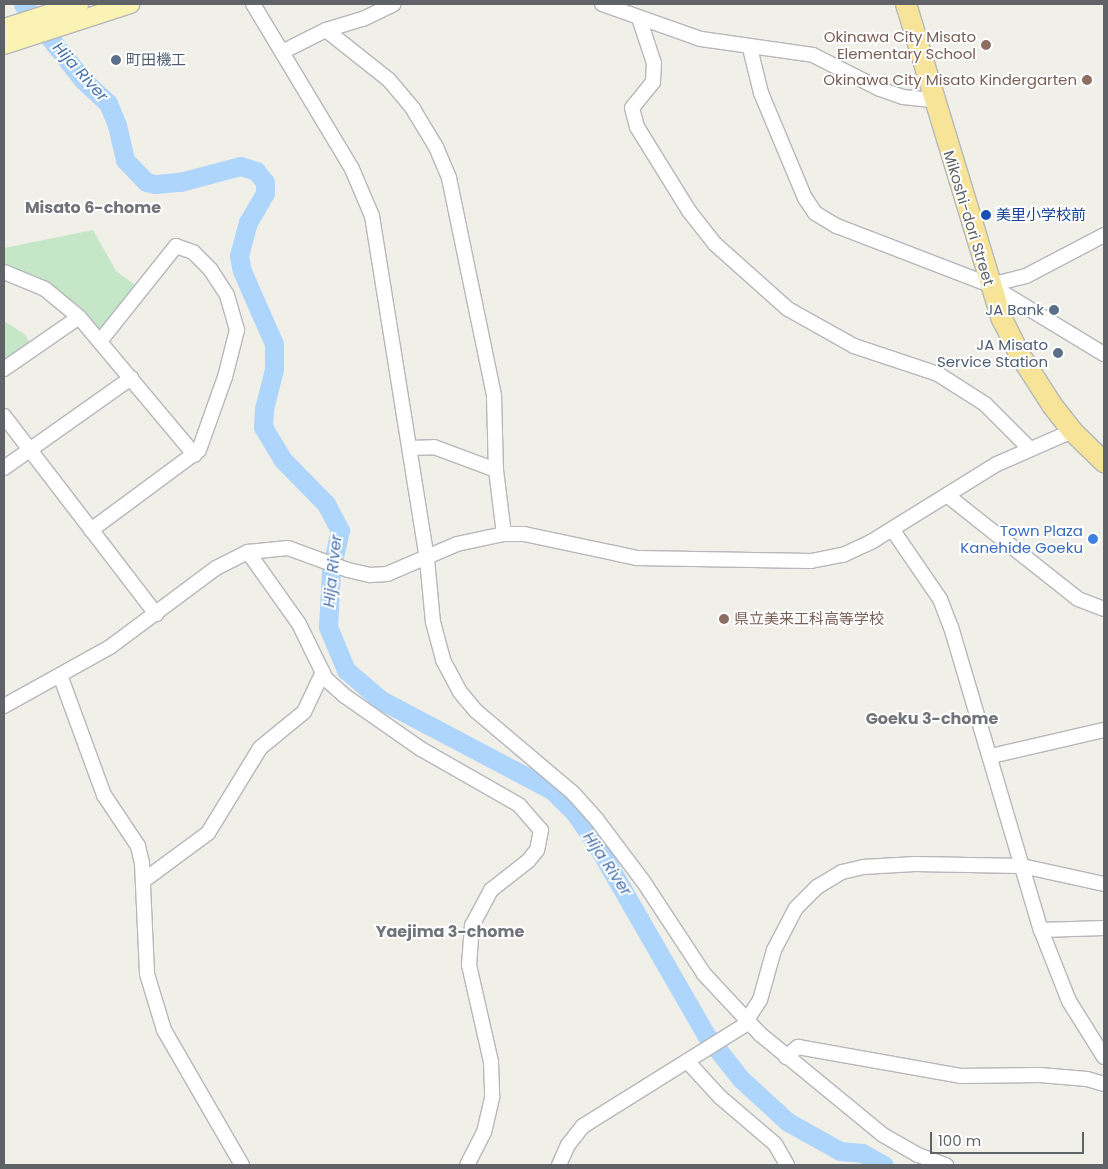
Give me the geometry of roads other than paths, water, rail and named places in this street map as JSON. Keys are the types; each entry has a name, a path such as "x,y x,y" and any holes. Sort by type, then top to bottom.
{"highway":[{"name":"Mikoshi-dori Street","path":"906,4 990,285 1020,355 1072,431 1104,462"}],"main road":[{"path":"4,44 12,31 47,14 79,4"},
{"path":"12,31 59,27 130,4"}],"street":[{"path":"253,4 352,169 372,216 427,559 434,622 440,651 460,692 476,711 572,793 597,820 643,881 704,974 786,1057 883,1135 918,1155 946,1165"},
{"path":"282,52 326,30 362,19 394,4"},
{"path":"602,4 701,39 750,48 814,56 880,89 903,97 934,100"},
{"path":"639,18 654,63 652,82 632,108 637,127 689,211 714,244 788,310 854,346 938,374 985,404 1030,449"},
{"path":"326,30 389,80 413,109 436,147 449,178 494,396 496,470 504,534"},
{"path":"750,48 764,100 805,198 815,213 836,226 990,285 1104,354"},
{"path":"990,285 1026,276 1104,235"},
{"path":"91,530 195,455 210,425 237,330 225,290 206,263 182,246 176,246 100,340"},
{"path":"4,272 45,289 79,316 195,455"},
{"path":"4,369 79,316"},
{"path":"4,468 28,449 131,378"},
{"path":"4,416 156,614"},
{"path":"4,706 110,647 216,568 248,552 288,548 348,570 370,575 387,574 427,559 457,544 504,534 524,534 637,558 811,561 843,555 948,496 997,464 1072,431"},
{"path":"410,448 434,447 496,470"},
{"path":"948,496 1078,599 1104,608"},
{"path":"892,529 940,599 991,756 1041,930 1069,1001 1104,1057"},
{"path":"248,552 299,624 323,672 345,696 421,748 519,805 541,830 537,850 492,890 470,930 469,966 491,1062 492,1098 484,1132 467,1165"},
{"path":"143,881 208,833 223,812 260,748 304,712 323,672"},
{"path":"60,675 104,796 138,846 143,881 143,941 147,974 164,1030 242,1165"},
{"path":"991,756 1104,730"},
{"path":"559,1165 568,1145 583,1126 724,1039 748,1020 760,1000 774,950 787,922 808,895 831,878 863,866 1022,866 1104,884"},
{"path":"1041,930 1104,928"},
{"path":"786,1057 798,1047 960,1076 1047,1075 1104,1084"},
{"path":"687,1062 720,1097 775,1144 787,1165"}],"waterway":[{"name":"Hija River","path":"23,4 83,80 108,103 117,125 125,160 146,182 155,184 180,182 240,166 256,171 265,182 265,193 248,222 239,256 242,271 274,344 274,369 264,409 263,427 282,459 326,504 340,530 331,570 328,627 346,670 381,700 552,790 575,813 598,847 706,1035 741,1079 788,1122 840,1151 862,1153 884,1165"}],"place":[{"name":"Okinawa City Misato Elementary School","path":"986,45"},
{"name":"町田機工","path":"116,60"},
{"name":"Okinawa City Misato Kindergarten","path":"1087,80"},
{"name":"美里小学校前","path":"986,215"},
{"name":"JA Bank","path":"1054,310"},
{"name":"JA Misato Service Station","path":"1058,353"},
{"name":"Town Plaza Kanehide Goeku","path":"1093,539"},
{"name":"県立美来工科高等学校","path":"724,619"}],"district":[{"name":"Misato 6-chome","path":"93,208"},
{"name":"Goeku 3-chome","path":"932,719"},
{"name":"Yaejima 3-chome","path":"450,932"}]}
